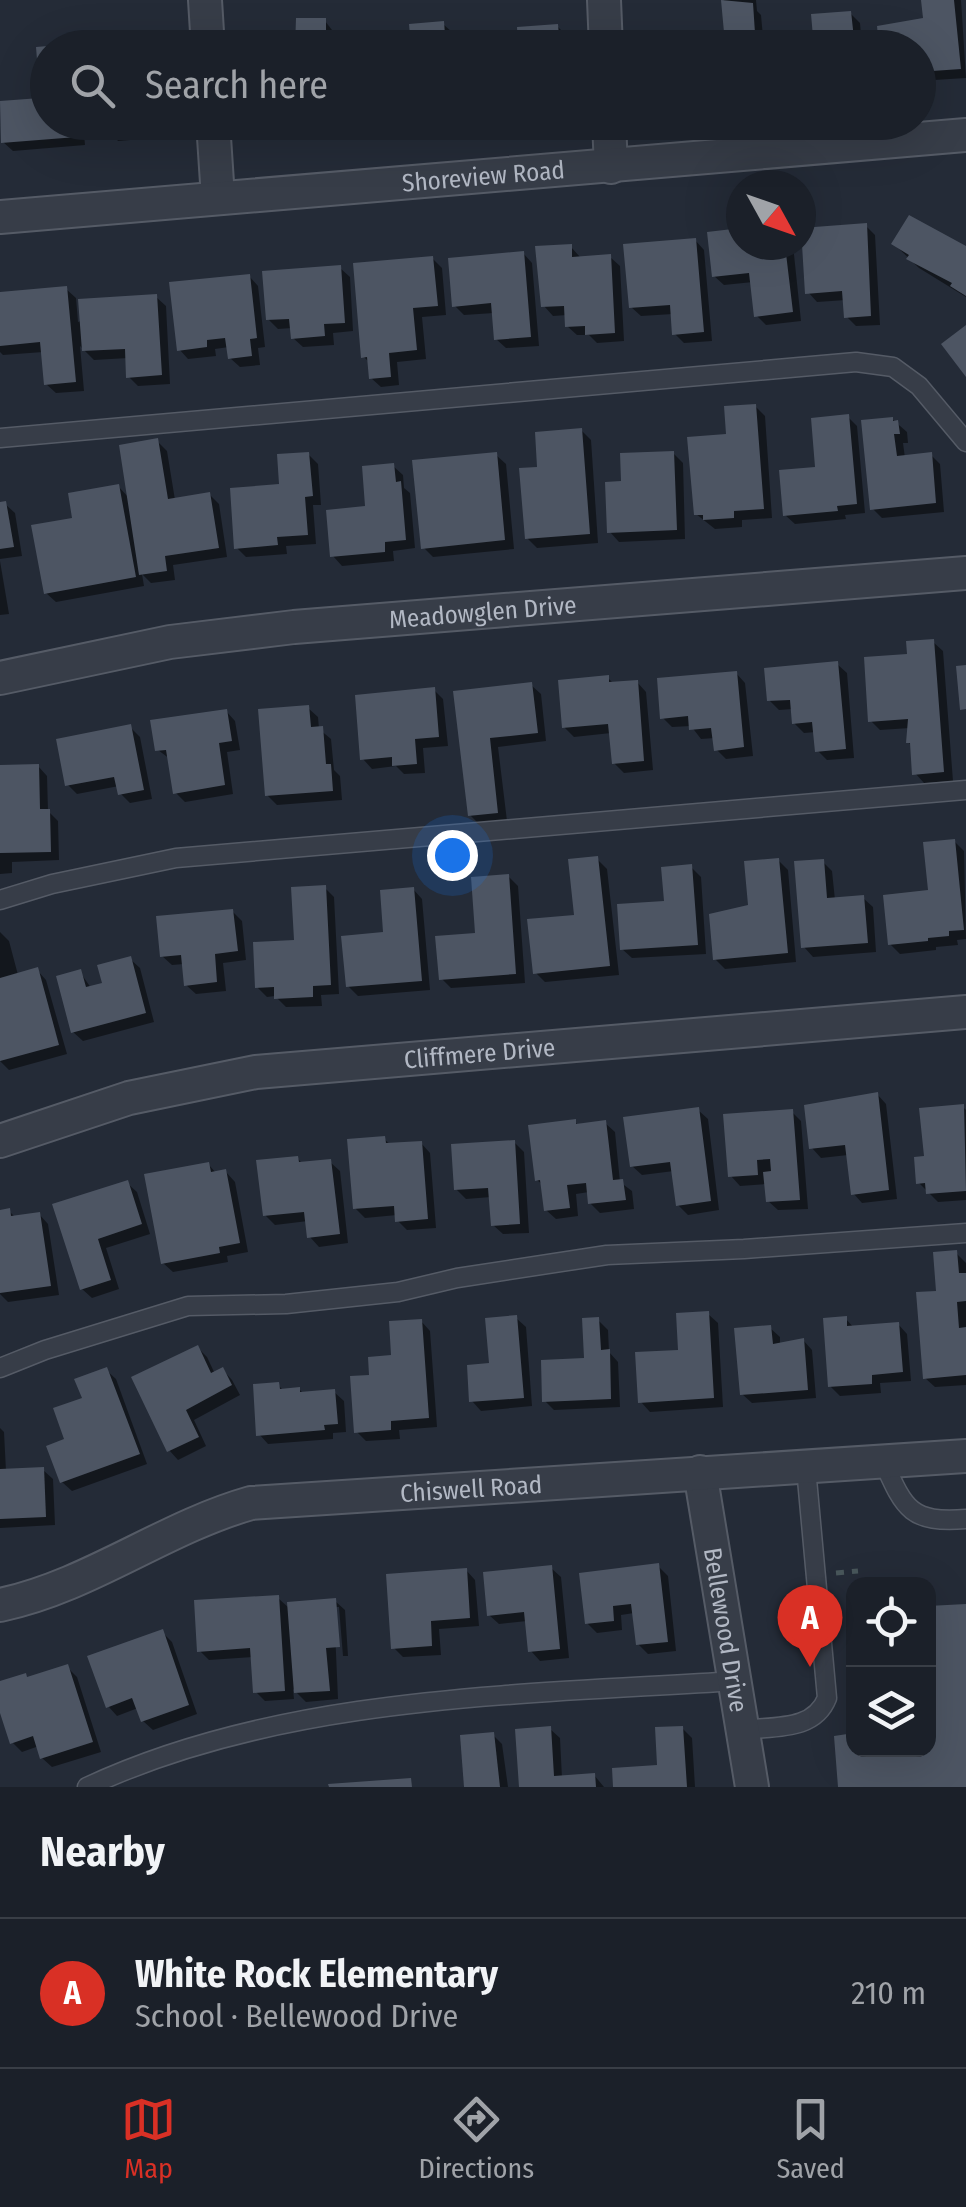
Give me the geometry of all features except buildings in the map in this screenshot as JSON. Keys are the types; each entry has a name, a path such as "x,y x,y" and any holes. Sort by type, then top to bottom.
{"street":[{"path":"204,0 206,30"},
{"path":"604,0 605,30"},
{"name":"Shoreview Road","path":"936,138 966,135"},
{"path":"214,140 218,198"},
{"path":"610,140 611,167"},
{"name":"Shoreview Road","path":"0,217 911,140"},
{"name":"Meadowglen Drive","path":"0,678 170,642 294,627 966,573"},
{"name":"Cliffmere Drive","path":"0,1141 129,1098 256,1072 966,1012"},
{"name":"Chiswell Road","path":"0,1605 37,1597 84,1579 177,1529 250,1502 966,1456"},
{"name":"Bellewood Drive","path":"700,1472 752,1787"}],"lane":[{"path":"0,438 856,362 893,366 918,386 966,442"},
{"path":"0,900 52,884 176,858 966,790"},
{"path":"0,1368 45,1350 188,1306 286,1304 398,1292 457,1278 607,1254 744,1249 966,1233"},
{"path":"884,1463 901,1502 912,1513 929,1520 966,1519"},
{"path":"744,1730 811,1720 822,1711 827,1698 806,1468"},
{"path":"87,1787 187,1747 368,1710 736,1681"}],"place":[{"name":"White Rock Elementary","path":"810,1667"}]}
